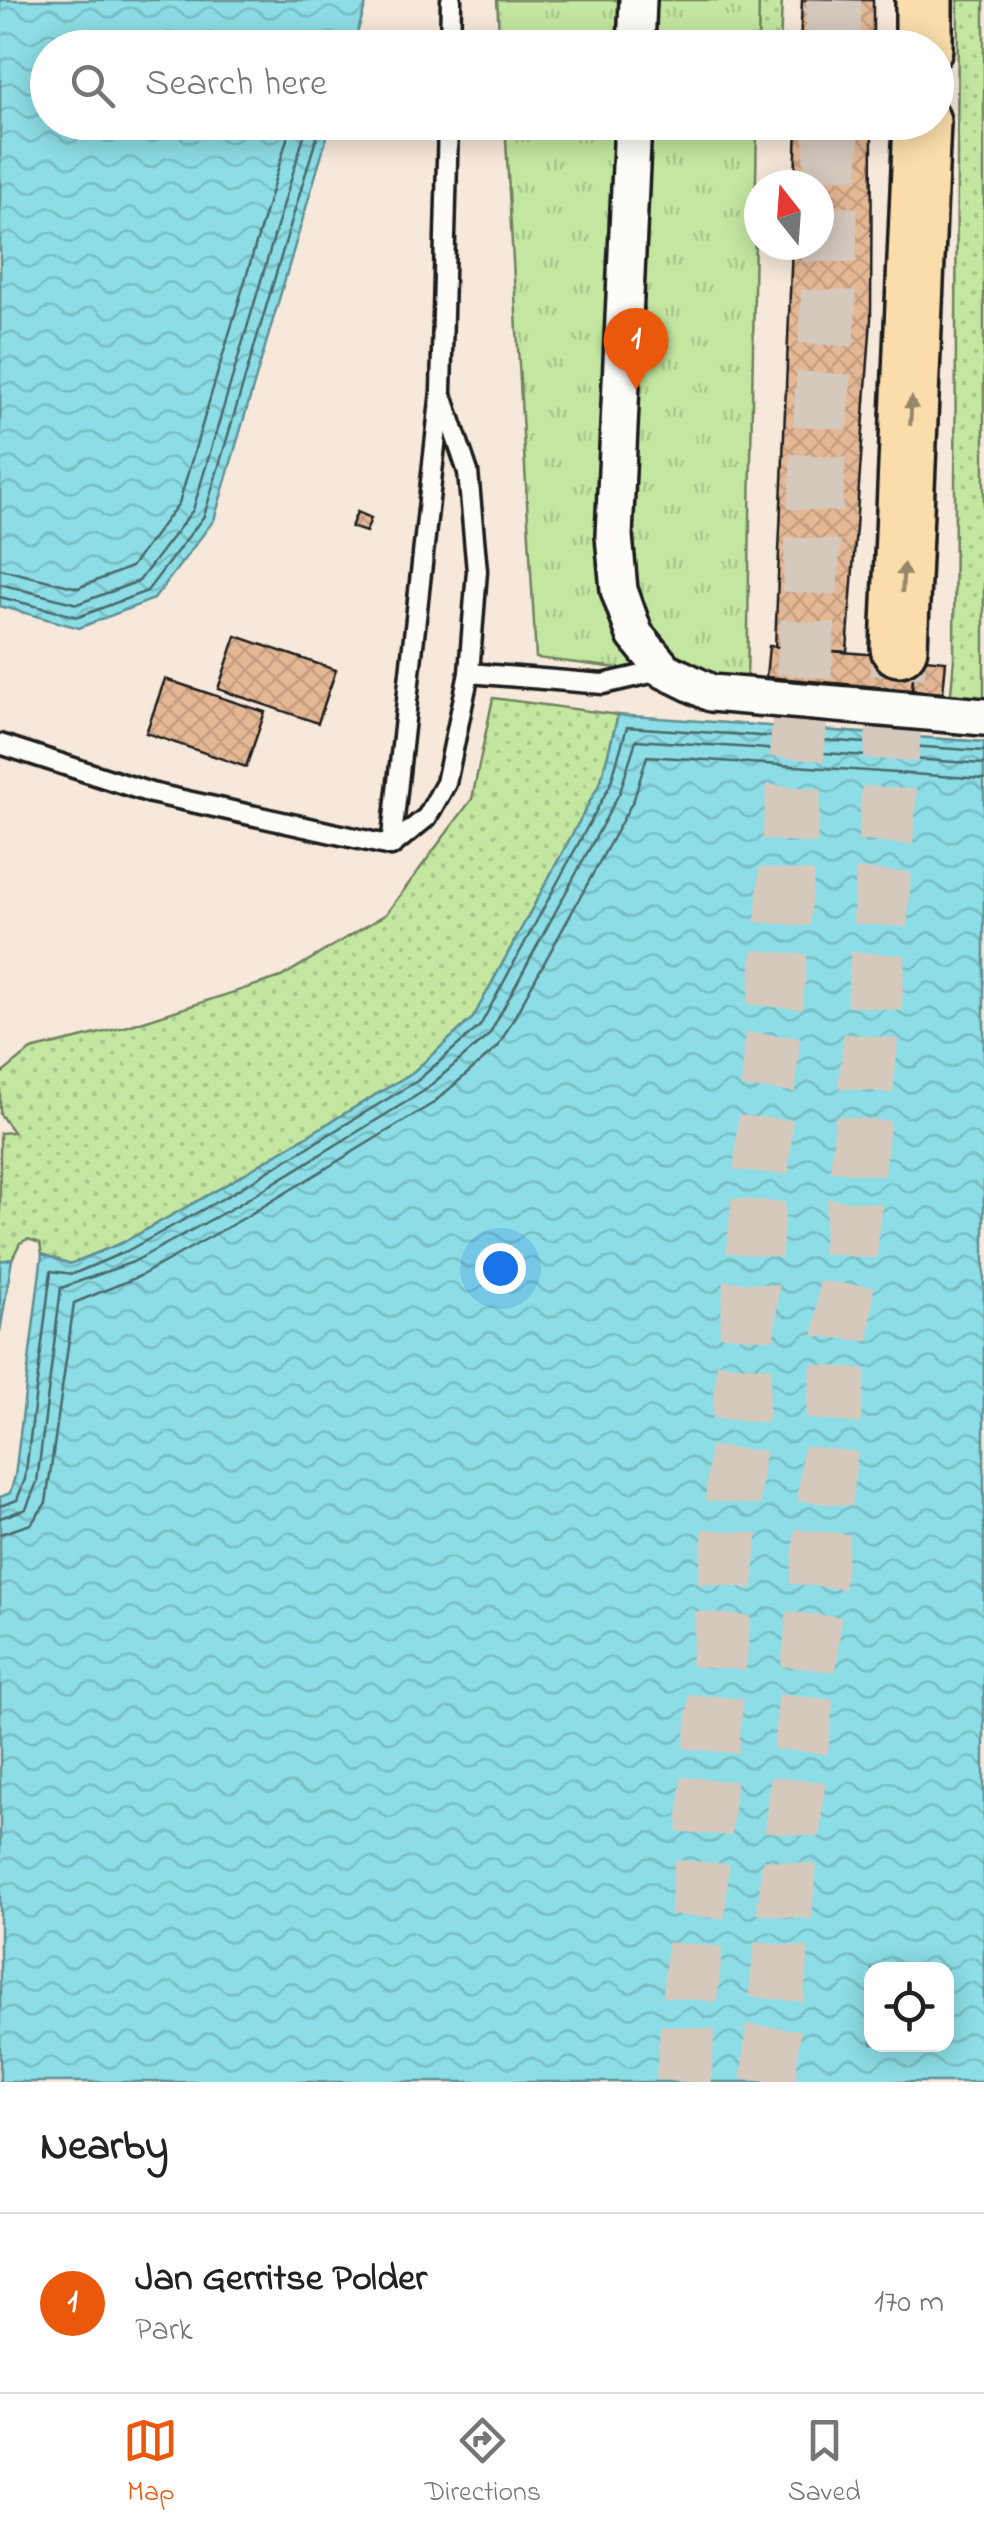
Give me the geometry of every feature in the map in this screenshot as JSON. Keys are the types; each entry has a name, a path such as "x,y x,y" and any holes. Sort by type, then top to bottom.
{"highway":[{"path":"924,0 924,30"},
{"path":"899,648 921,140"}],"street":[{"path":"637,30 638,0"},
{"path":"632,140 614,536 624,605 635,635 664,670 711,693 984,716"}],"lane":[{"path":"450,30 451,0"},
{"path":"391,846 441,391 448,140"},
{"path":"391,846 427,817 446,783 468,672 477,570 468,472 441,391"},
{"path":"468,672 603,684 664,670"},
{"path":"0,744 151,793 391,846"}],"green space":[{"path":"497,0 759,0 758,30 499,30"},
{"path":"644,0 782,0 781,30 643,30"},
{"path":"958,0 984,0 984,707 950,705 954,658"},
{"path":"506,140 757,140 756,170 744,170 744,260 755,260 747,684 536,658"},
{"path":"493,698 618,715 601,781 473,1018 412,1073 124,1242 70,1264 42,1254 40,1243 28,1239 20,1243 12,1259 0,1261 0,1133 13,1132 0,1114 0,1075 31,1050 125,1027 281,977 386,914 472,799"}],"water":[{"path":"0,0 367,0 358,30 30,30 30,140 326,140 214,520 154,599 79,628 0,606"},
{"path":"618,715 984,742 984,2082 0,2082 0,1497 10,1493 15,1476 42,1254 70,1264 124,1242 412,1073 473,1018 601,781"},
{"path":"12,1259 0,1332 0,1261"}],"building":[{"path":"802,0 873,0 873,30 801,30"},
{"path":"796,140 872,140 871,319 847,652 775,647 791,260 834,260 834,170 795,170"},
{"path":"357,512 371,518 366,532 351,527"},
{"path":"236,636 336,670 318,723 218,689"},
{"path":"769,646 915,658 912,690 766,677"},
{"path":"915,658 946,661 943,693 912,690"},
{"path":"165,679 265,712 246,767 146,733"}],"tunnel":[{"path":"833,30 834,0"},
{"path":"683,2082 806,647 828,311 832,140"},
{"path":"768,2082 875,996 899,648"}],"place":[{"name":"Jan Gerritse Polder","path":"636,390"}]}
